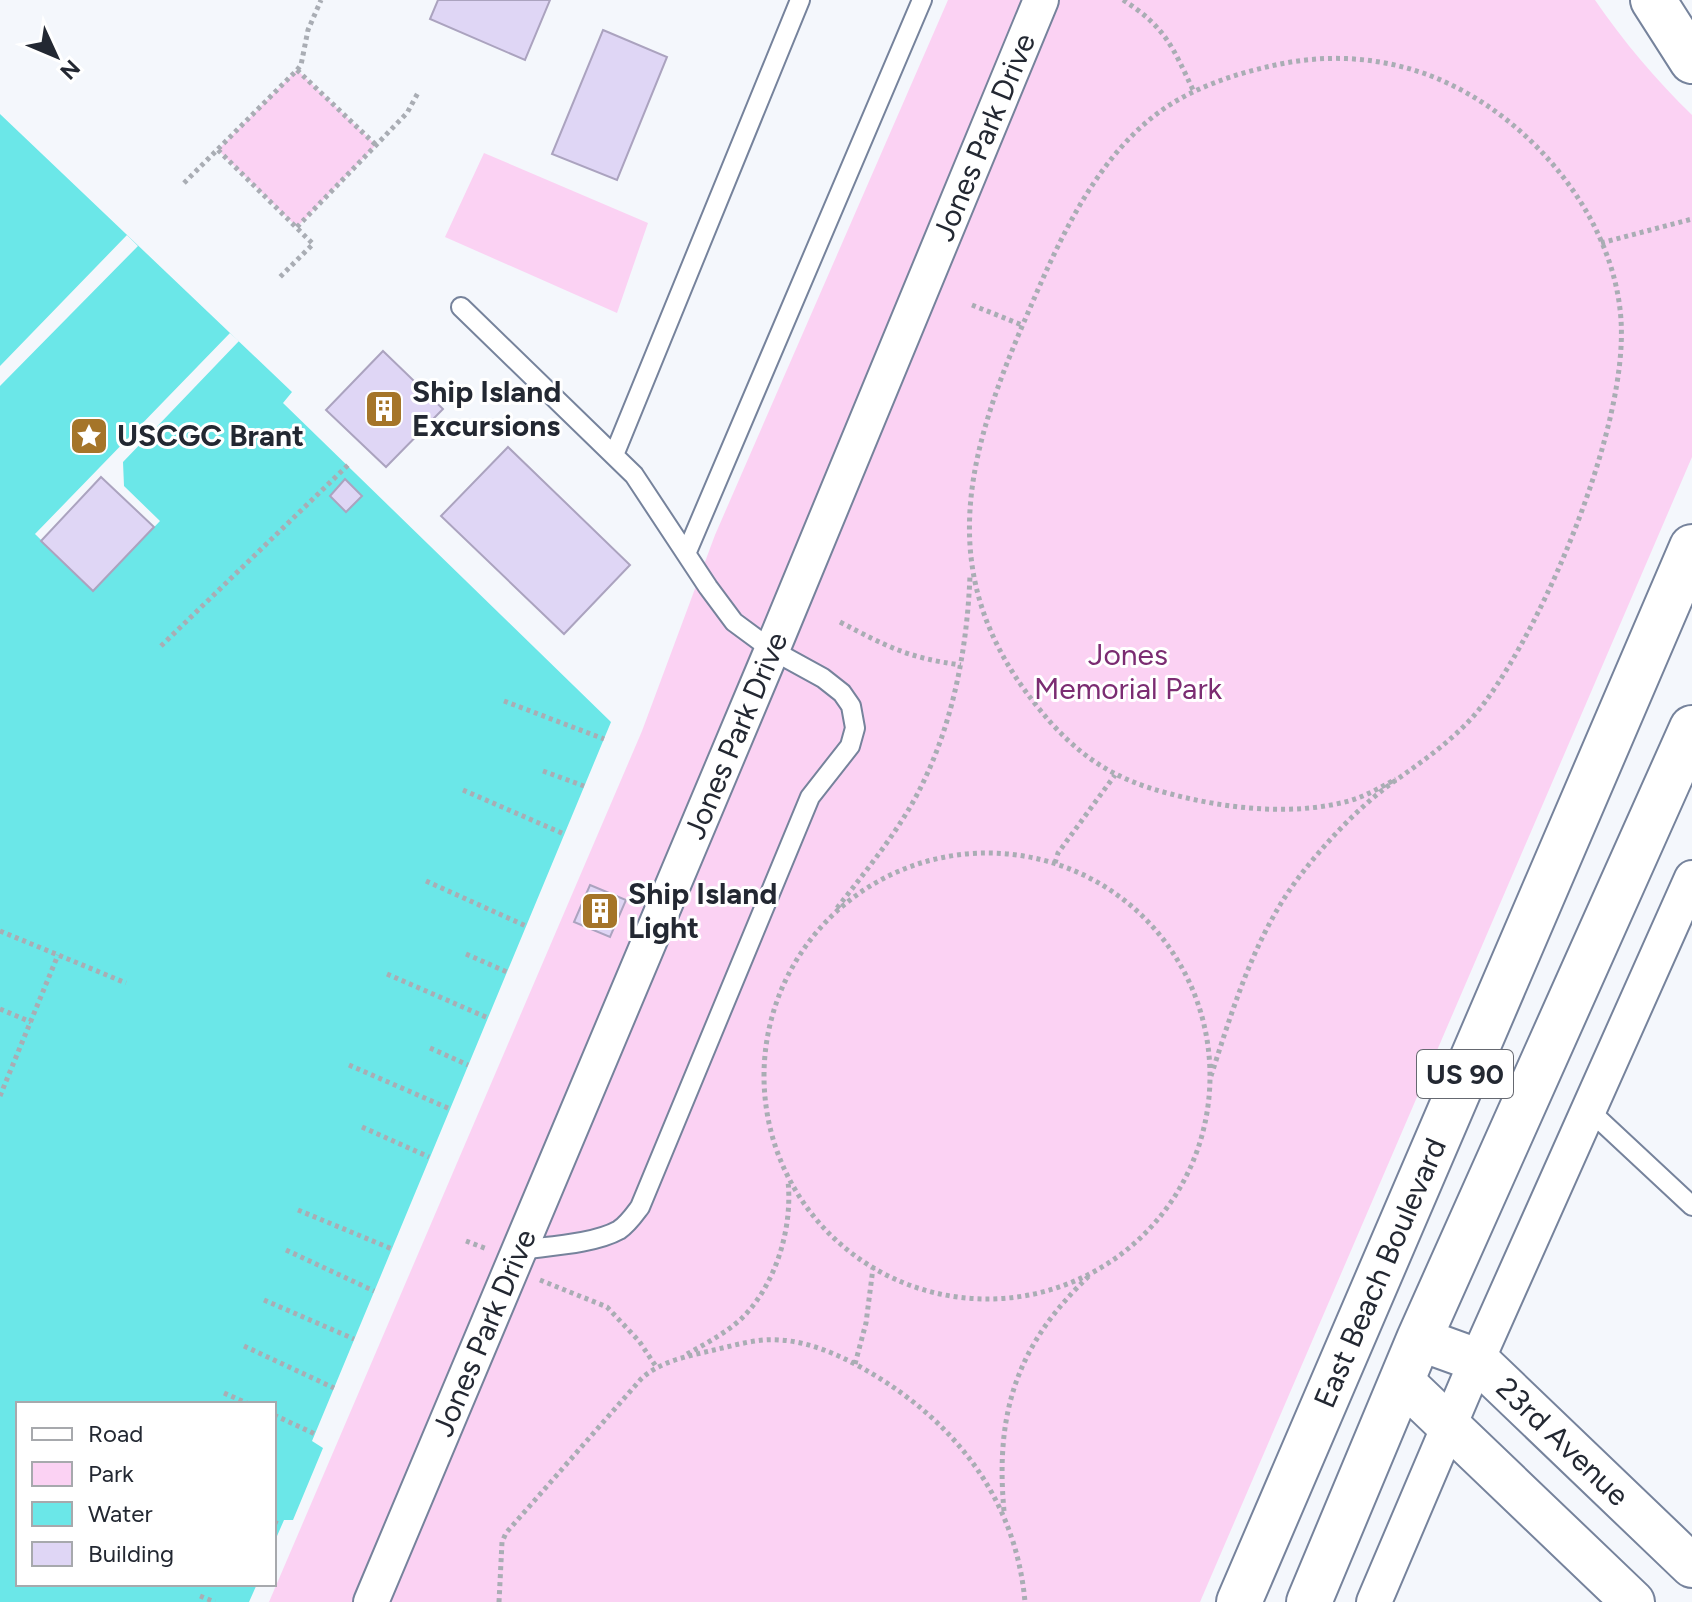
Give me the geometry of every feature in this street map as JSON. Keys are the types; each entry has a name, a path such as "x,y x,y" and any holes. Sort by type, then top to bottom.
{"main road":[{"path":"1655,0 1692,61"},
{"name":"East Beach Boulevard","path":"1239,1602 1692,547"},
{"name":"East Beach Boulevard","path":"1309,1602 1419,1339 1692,728"},
{"path":"1559,1025 1612,958 1692,788"}],"street":[{"name":"Jones Park Drive","path":"371,1602 772,650 1041,0"},
{"path":"1655,0 1692,38"},
{"path":"1374,1602 1448,1426 1692,878"},
{"name":"23rd Avenue","path":"1419,1339 1477,1360 1692,1566"},
{"path":"1402,1381 1633,1602"}],"lane":[{"path":"614,455 800,0"},
{"path":"686,554 922,0"},
{"path":"461,307 634,475 734,622 772,650 823,678 842,693 851,706 855,728 850,746 810,797 640,1207 628,1223 616,1232 517,1257"},
{"path":"1589,1110 1692,1206"}],"path":[{"path":"184,183 301,65 308,30 321,0"},
{"path":"1123,0 1147,16 1166,35 1194,92"},
{"path":"829,918 860,892 895,872 932,859 967,853 1003,852 1038,857 1072,868 1104,884 1132,904 1158,929 1180,962 1197,998 1208,1036 1211,1076 1207,1115 1197,1154 1179,1190 1156,1222 1127,1250 1094,1272 1058,1288 979,1299 939,1294 901,1283 873,1268 834,1240 808,1210 787,1177 772,1139 765,1100 764,1060 768,1034 784,983 804,948 889,841 911,807 939,746 961,665 968,621 970,499 995,394 1022,325 1065,231 1102,171 1140,129 1165,108 1194,92 1251,70 1323,57 1356,58 1387,63 1433,77 1476,98 1533,143 1573,190 1601,243 1618,299 1621,343 1600,453 1549,588 1528,631 1484,703 1445,745 1396,779 1330,841 1284,899 1248,972 1211,1076"},
{"path":"297,70 376,145"},
{"path":"297,227 407,113 419,91"},
{"path":"218,150 313,244 278,279"},
{"path":"1601,243 1692,219"},
{"path":"972,305 1022,325"},
{"path":"161,646 348,465"},
{"path":"970,566 979,604 993,639 1026,692 1064,737 1115,775 1136,785 1185,798 1236,806 1288,809 1347,801 1396,779"},
{"path":"840,622 895,651 928,661 961,665"},
{"path":"504,701 604,739"},
{"path":"543,771 584,786"},
{"path":"1055,863 1058,853 1115,775"},
{"path":"463,790 564,834"},
{"path":"426,881 526,926"},
{"path":"0,931 126,983"},
{"path":"466,954 507,972"},
{"path":"0,1096 58,955"},
{"path":"387,974 488,1018"},
{"path":"0,1009 31,1022"},
{"path":"430,1048 468,1065"},
{"path":"349,1065 450,1109"},
{"path":"362,1127 429,1157"},
{"path":"677,1360 739,1321 768,1282 785,1230 789,1200 787,1177"},
{"path":"298,1210 392,1249"},
{"path":"466,1241 500,1255 517,1257 532,1277 607,1307 639,1341 657,1368"},
{"path":"286,1250 374,1291"},
{"path":"855,1364 866,1323 873,1268"},
{"path":"1004,1515 1001,1450 1016,1379 1028,1352 1051,1316 1094,1272"},
{"path":"264,1300 354,1339"},
{"path":"499,1602 502,1542 506,1533 641,1379 677,1360 756,1340 780,1340 822,1349 894,1387 939,1423 982,1476 1004,1515 1016,1545 1025,1602"},
{"path":"244,1346 334,1388"},
{"path":"224,1393 244,1402"},
{"path":"276,1416 315,1434"},
{"path":"276,1523 281,1525"},
{"path":"200,1596 215,1602"}],"green space":[{"name":"Jones Memorial Park","path":"948,0 1595,0 1640,60 1692,115 1692,457 1200,1602 269,1602 642,731 715,535"},
{"path":"297,70 376,145 297,227 218,150"},
{"path":"484,153 648,223 617,313 445,237"}],"water":[{"path":"0,114 292,392 283,403 611,722 312,1441 323,1448 293,1520 284,1520 276,1538 276,1402 16,1402 16,1586 256,1586 249,1602 0,1602"}],"pier":[{"path":"127,235 138,246 0,386 0,366"},
{"path":"230,333 239,341 123,462 124,486 160,521 93,591 35,534"}],"building":[{"path":"438,0 550,0 525,60 430,19"},
{"path":"603,30 667,57 617,180 552,154"},
{"name":"Ship Island Excursions","path":"383,351 443,409 386,467 326,410"},
{"path":"508,447 630,565 564,634 441,516"},
{"path":"101,477 154,527 93,591 41,541"},
{"path":"345,479 362,496 346,512 330,496"},
{"name":"Ship Island Light","path":"590,885 626,900 610,937 574,922"}],"place":[{"name":"Ship Island Excursions","path":"384,409"},
{"name":"USCGC Brant","path":"89,436"},
{"name":"Ship Island Light","path":"600,911"}]}
